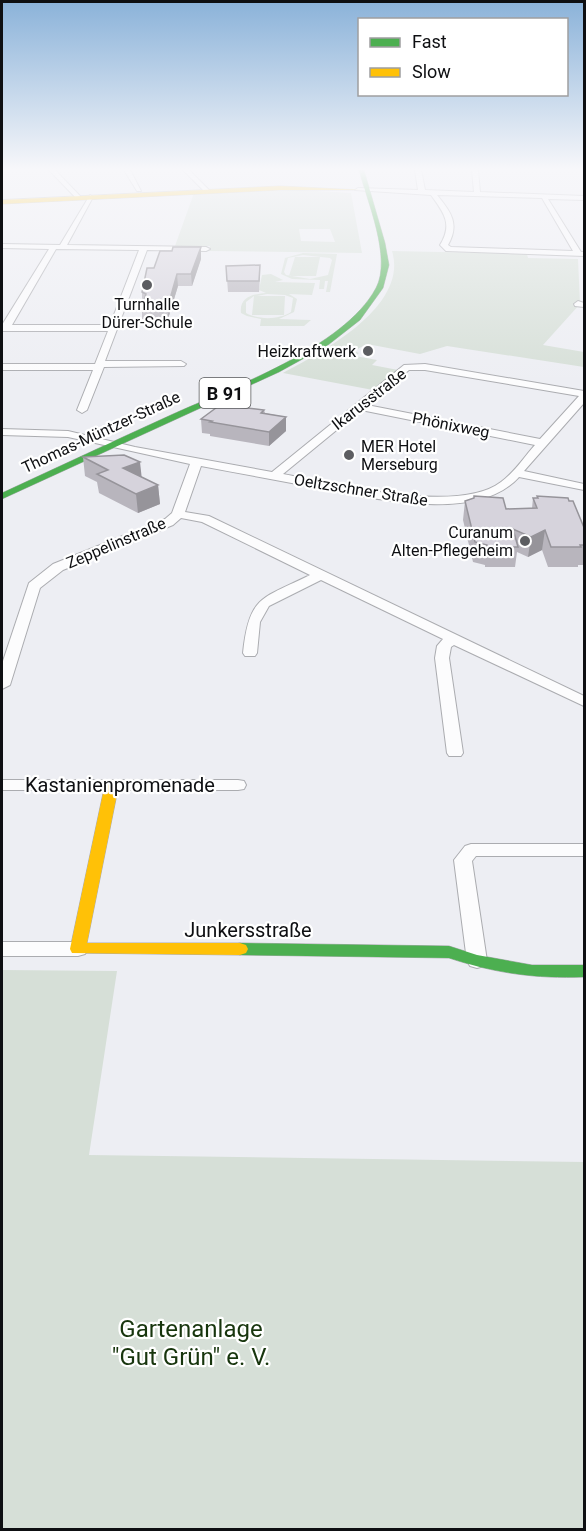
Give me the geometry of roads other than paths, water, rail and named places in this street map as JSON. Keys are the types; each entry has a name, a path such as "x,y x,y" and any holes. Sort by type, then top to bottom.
{"main road":[{"name":"Thomas-Müntzer-Straße","path":"2,496 276,370 333,331 374,298 386,271 378,241"},
{"name":"Thomas-Müntzer-Straße","path":"2,485 264,367 333,331"},
{"path":"78,950 112,784"},
{"name":"Junkersstraße","path":"78,950 316,949 449,952 477,961 532,971 585,971"}],"street":[{"path":"4,328 60,241"},
{"path":"445,241 444,247 468,251 581,254"},
{"path":"2,246 207,249"},
{"path":"82,410 144,248"},
{"path":"4,328 114,328"},
{"path":"2,367 181,364"},
{"name":"Ikarusstraße","path":"275,475 403,369 412,366 585,396"},
{"name":"Oeltzschner Straße","path":"2,432 65,434 399,499 433,502 486,494 505,485 585,396"},
{"name":"Phönixweg","path":"358,406 544,443"},
{"name":"Zeppelinstraße","path":"2,685 34,586 58,567 162,525 178,514 197,460"},
{"path":"517,473 585,487"},
{"path":"178,514 205,519 585,702"},
{"path":"250,653 253,622 264,603 320,575"},
{"path":"453,638 444,646 442,658 455,753"},
{"name":"Kastanienpromenade","path":"2,786 238,785"},
{"path":"477,961 463,860 471,850 585,850"},
{"path":"2,949 78,950"}],"place":[{"name":"Turnhalle Dürer-Schule","path":"147,285"},
{"name":"Heizkraftwerk","path":"368,351"},
{"name":"MER Hotel Merseburg","path":"349,455"},
{"name":"Curanum Alten-Pflegeheim","path":"525,541"}],"park label":[{"name":"Gartenanlage \"Gut Grün\" e. V.","path":"191,1343"}]}
